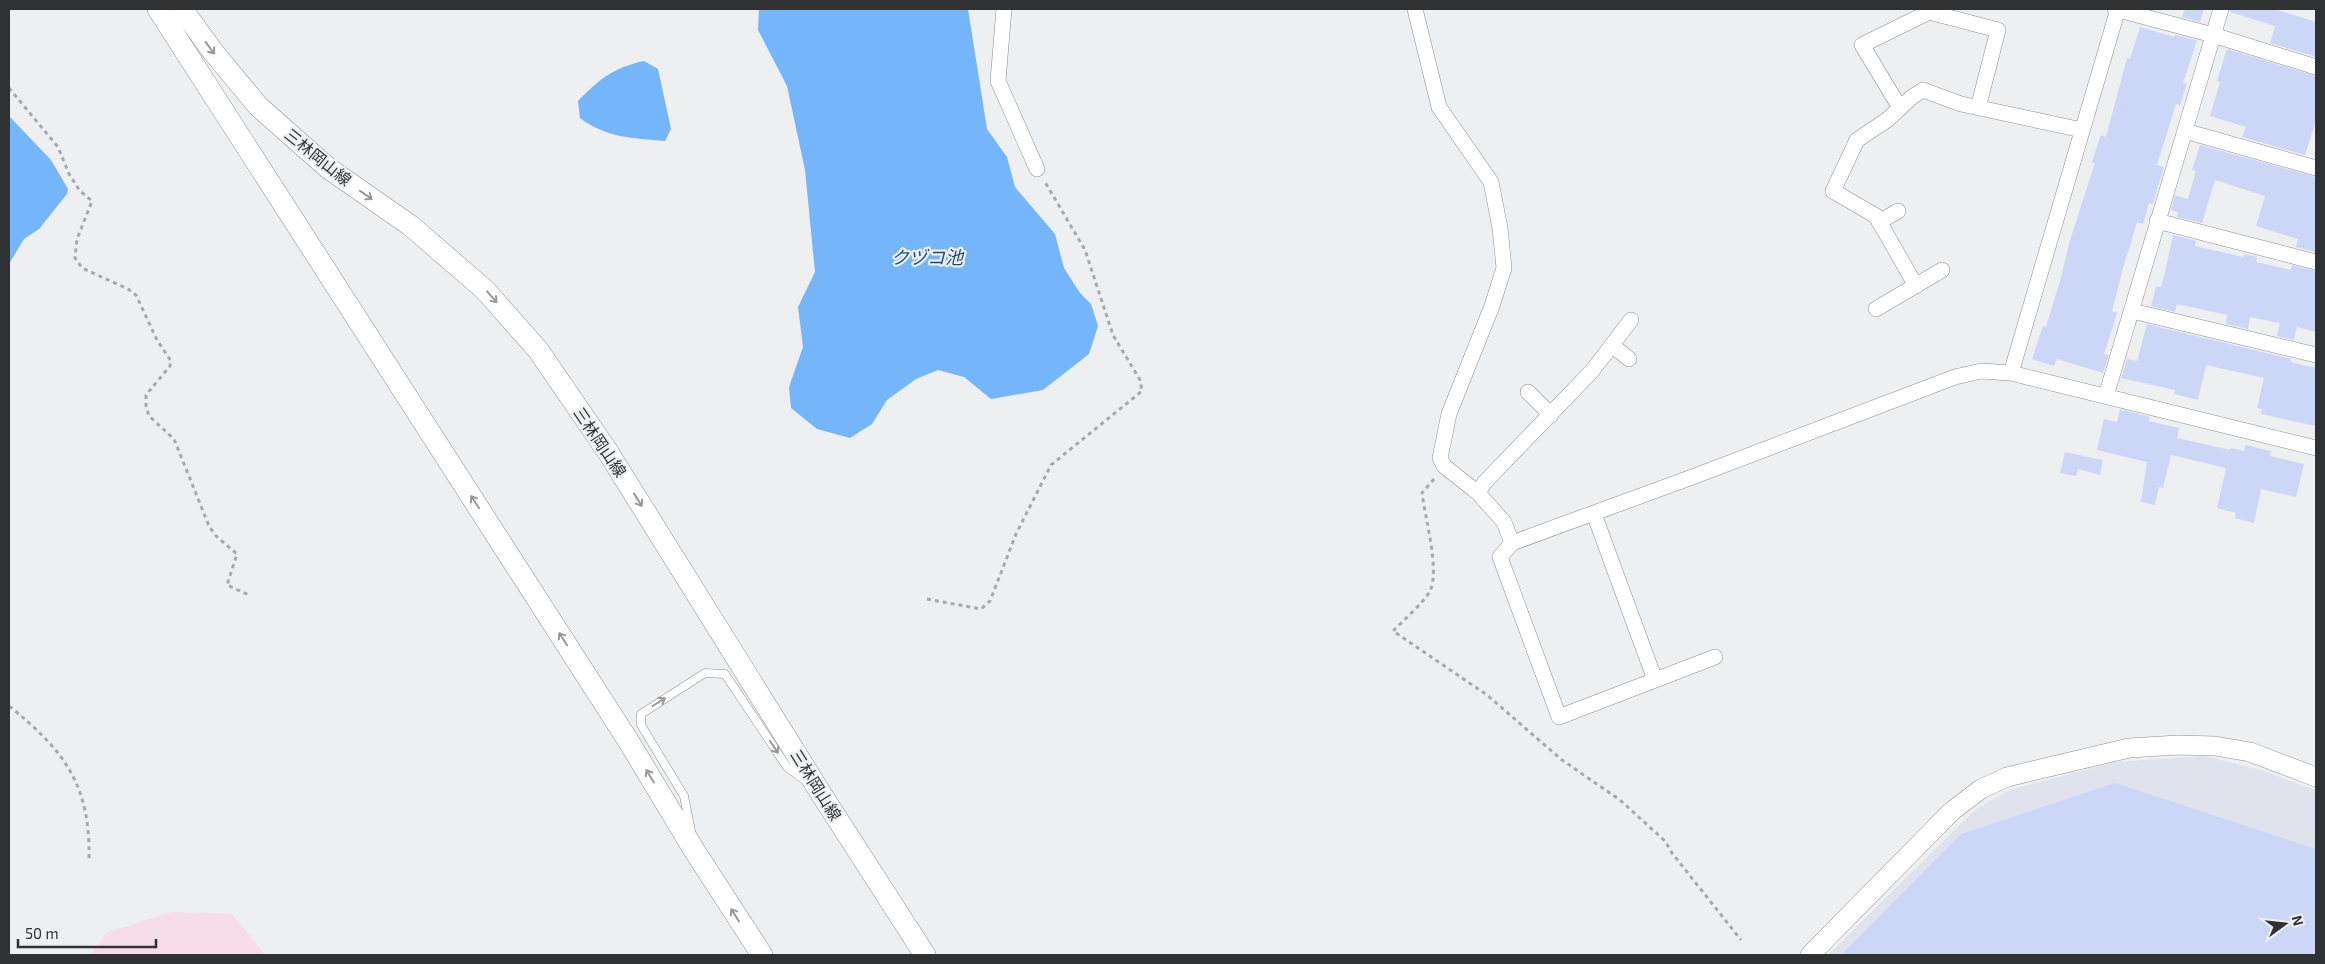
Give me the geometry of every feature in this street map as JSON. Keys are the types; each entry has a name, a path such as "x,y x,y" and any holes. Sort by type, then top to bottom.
{"main road":[{"path":"158,9 629,742 694,850 762,955"},
{"name":"三林岡山線","path":"182,9 214,53 258,106 328,168 411,226 485,290 538,350 608,452 920,953"}],"street":[{"path":"1004,9 998,81 1037,169"},
{"path":"1415,9 1439,107 1491,182 1500,228 1504,268 1492,306 1449,414 1440,458 1444,466 1478,493 1504,522 1512,543"},
{"path":"2011,373 2117,9 2213,35 2316,67"},
{"path":"2106,396 2221,9"},
{"path":"1900,108 1862,45 1929,12 1998,30 1978,108"},
{"path":"1916,286 1876,216 1833,192 1857,140 1887,120 1923,90 1961,104 2082,130"},
{"path":"2185,131 2316,168"},
{"path":"1879,222 1898,211"},
{"path":"2157,221 2316,262"},
{"path":"1876,309 1942,270"},
{"path":"2132,311 2316,355"},
{"path":"1478,493 1484,483 1592,371 1631,320"},
{"path":"1612,345 1629,359"},
{"path":"1715,657 1559,717 1500,557 1512,543 1594,514 1955,377 1980,370 2011,373 2316,448"},
{"path":"1528,392 1551,415"},
{"path":"1594,514 1655,680"},
{"path":"1810,955 1952,811 1981,789 2007,776 2129,748 2214,746 2250,752 2316,777"}],"lane":[{"path":"694,850 684,796 641,725 641,714 705,673 725,674 788,768 820,792"}],"path":[{"path":"9,88 58,147 69,174 80,191 92,201 78,239 75,258 82,268 128,289 136,295 157,340 171,361 170,366 146,395 146,406 149,416 174,439 209,526 216,536 237,554 227,585 249,595"},
{"path":"927,599 981,609 990,601 1016,534 1051,465 1142,391 1140,380 1113,335 1085,250 1037,169"},
{"path":"1444,466 1422,493 1434,561 1430,591 1393,631 1488,695 1562,760 1620,800 1665,841 1672,853 1741,940"},
{"path":"9,706 58,752 68,766 87,813 89,861"}],"shaded area":[{"path":"2204,756 2260,770 2316,790 2316,955 1828,955 1975,810 2009,790 2115,762"},
{"path":"171,912 232,914 265,955 91,955 106,933"}],"water":[{"name":"クヅコ池","path":"759,9 968,9 987,129 1007,157 1015,187 1055,234 1064,268 1080,293 1091,304 1098,326 1089,354 1043,390 991,399 964,377 938,370 916,379 887,400 872,424 850,438 817,429 791,408 789,387 803,347 798,307 815,272 805,170 787,86 758,30"},
{"path":"644,61 658,69 671,129 665,141 620,136 600,130 580,118 578,101 593,86 607,75 623,67"},
{"path":"9,116 51,160 68,189 67,194 39,229 24,239 9,264"}],"building":[{"path":"2185,9 2204,9 2200,22 2182,17"},
{"path":"2230,9 2274,9 2316,22 2316,57 2270,43 2275,26 2230,12"},
{"path":"2140,27 2174,37 2175,35 2197,40 2183,83 2187,84 2180,105 2176,104 2157,165 2164,167 2153,204 2149,203 2143,224 2137,222 2122,272 2112,311 2117,313 2104,354 2109,355 2103,373 2057,359 2054,366 2032,359 2043,326 2046,327 2070,240 2095,163 2092,162 2101,135 2106,137 2127,58 2130,59"},
{"path":"2227,49 2316,76 2316,120 2305,155 2242,137 2246,127 2210,116 2220,82 2217,81"},
{"path":"2200,145 2316,177 2316,252 2296,247 2298,239 2256,226 2265,196 2215,180 2202,223 2177,217 2178,212 2171,210 2175,195 2188,199 2196,171 2192,170"},
{"path":"2173,235 2196,241 2195,246 2243,257 2244,254 2257,257 2256,262 2291,270 2292,265 2316,271 2316,332 2297,327 2294,340 2277,336 2280,323 2250,317 2248,329 2226,324 2227,315 2177,304 2175,312 2151,306 2156,286 2161,287"},
{"path":"2147,324 2291,359 2291,362 2316,368 2316,426 2261,414 2262,409 2257,408 2264,378 2206,365 2198,400 2174,394 2175,390 2121,378 2127,359 2137,361"},
{"path":"2120,409 2150,417 2149,421 2179,428 2177,438 2230,450 2231,448 2244,451 2245,445 2271,451 2270,456 2304,464 2296,497 2261,489 2254,523 2235,518 2236,513 2217,508 2226,468 2171,455 2163,488 2159,487 2155,505 2141,502 2147,462 2097,450 2104,419 2117,422"},
{"path":"2065,452 2103,460 2100,475 2078,469 2076,476 2060,473"},
{"path":"2115,783 2316,849 2316,955 1841,955 1961,834"}]}
